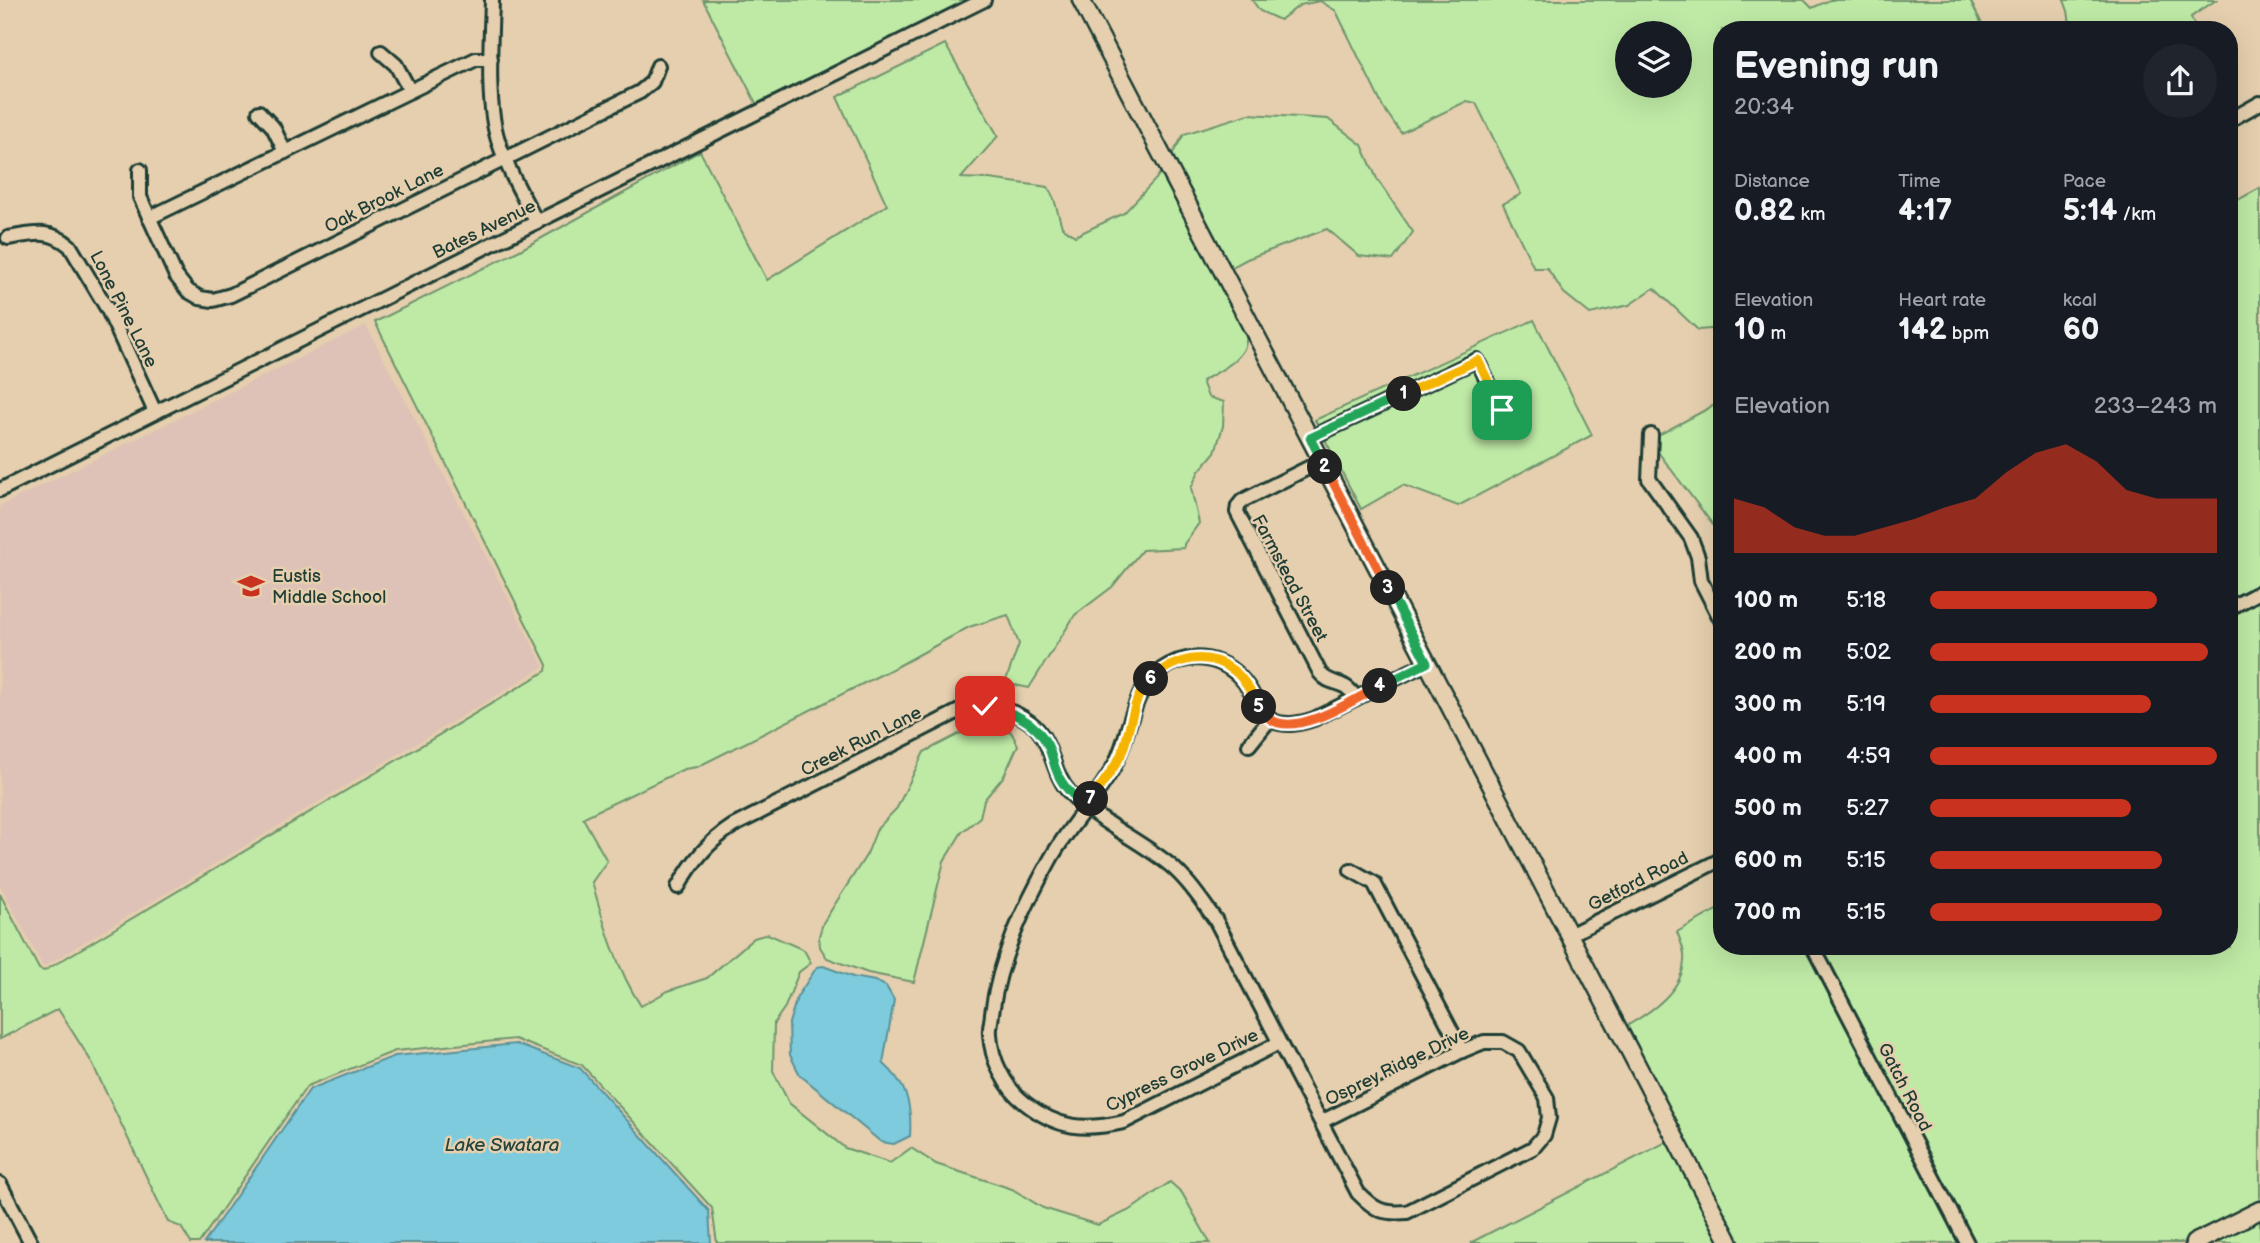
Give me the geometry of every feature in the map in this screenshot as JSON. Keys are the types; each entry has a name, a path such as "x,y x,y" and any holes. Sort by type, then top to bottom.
{"main road":[{"path":"1081,0 1730,1243"},
{"path":"2194,1243 2260,1210"}],"street":[{"path":"492,0 493,118 504,158 537,223"},
{"name":"Bates Avenue","path":"0,490 309,333 537,223 984,0"},
{"path":"381,52 396,65 410,91"},
{"path":"149,218 476,59 491,60"},
{"name":"Oak Brook Lane","path":"140,170 140,197 176,276 188,291 200,298 213,300 231,295 640,92 652,82 658,66"},
{"path":"2238,116 2260,103"},
{"path":"259,112 273,127 285,152"},
{"name":"Lone Pine Lane","path":"8,238 41,233 61,238 71,246 108,310 155,412"},
{"path":"1310,438 1478,360 1502,410"},
{"path":"1651,435 1649,479 1691,538 1698,557 1701,581 1713,604"},
{"name":"Farmstead Street","path":"1322,461 1242,501 1237,512 1321,675 1327,680 1346,686 1356,698"},
{"path":"2238,604 2260,592"},
{"name":"Cypress Grove Drive","path":"1270,719 1235,671 1218,661 1200,657 1180,660 1161,670 1147,682 1137,699 1121,755 1051,859 1018,924 995,992 990,1034 1004,1081 1019,1099 1042,1117 1068,1125 1098,1128 1124,1122 1279,1043"},
{"path":"1249,746 1270,719 1282,724 1298,724 1314,719 1427,663"},
{"name":"Creek Run Lane","path":"678,887 691,864 714,838 733,826 959,711 985,706 1007,711 1032,724 1047,743 1060,781 1085,806"},
{"name":"Osprey Ridge Drive","path":"1085,806 1171,866 1215,919 1358,1193 1372,1207 1389,1214 1407,1212 1533,1148 1544,1135 1549,1118 1547,1098 1519,1051 1503,1042 1484,1042 1321,1122"},
{"name":"Getford Road","path":"1569,935 1713,863"},
{"path":"1352,870 1374,883 1462,1051"},
{"name":"Gatch Road","path":"1817,955 1967,1243"},
{"path":"0,1184 31,1243"}],"shaded area":[{"name":"Eustis Middle School","path":"366,325 544,667 43,967 0,885 0,506"}],"green space":[{"path":"703,0 972,0 758,107"},
{"path":"1252,0 1804,0 1812,8 1830,0 1970,0 1980,21 1713,21 1713,329 1698,330 1654,288 1629,305 1590,314 1564,293 1547,268 1534,268 1503,204 1521,194 1476,103 1467,101 1401,133 1383,107 1336,11 1320,1 1300,5 1280,20 1260,11"},
{"path":"2064,0 2216,0 2191,17 2193,21 2070,21"},
{"path":"945,44 998,136 961,178 1048,187 1062,227 1075,236 1124,213 1164,167 1231,307 1246,332 1246,343 1236,360 1202,381 1208,397 1224,402 1223,426 1215,452 1199,471 1191,488 1199,523 1184,548 1142,550 1112,587 1075,615 1029,688 1005,683 1019,644 1008,615 969,627 902,664 697,767 684,769 584,817 607,861 592,882 618,962 641,1006 668,991 707,978 754,938 768,934 804,950 811,963 799,972 785,1007 774,1023 773,1071 789,1103 845,1148 890,1163 911,1148 936,1164 1012,1189 1043,1208 1098,1225 1132,1209 1170,1182 1182,1193 1210,1243 717,1243 712,1208 582,1065 515,1039 395,1051 307,1086 199,1243 191,1243 181,1227 168,1222 91,1061 58,1009 0,1039 0,894 39,969 44,971 546,671 547,665 375,322 520,250 700,151 767,280 887,205 837,97"},
{"path":"1249,114 1328,119 1362,145 1377,179 1413,232 1393,260 1359,256 1327,229 1247,259 1227,270 1170,158 1184,134"},
{"path":"2260,188 2260,586 2238,598 2238,200"},
{"path":"1534,320 1592,435 1458,506 1403,485 1361,509 1315,420"},
{"path":"1713,406 1713,525 1649,440"},
{"path":"2260,598 2260,1205 2182,1243 1735,1243 1623,1028 1655,1007 1680,978 1684,954 1677,932 1713,912 1713,955 2238,955 2238,610"},
{"path":"991,723 1011,732 1018,745 1004,776 984,800 980,817 962,832 944,861 914,982 868,973 827,958 820,947 819,936 823,923 867,854 877,829 897,808 924,752 967,730"},
{"path":"1670,1140 1724,1243 1470,1243"},
{"path":"2260,1216 2260,1243 2206,1243"}],"water":[{"path":"823,966 886,986 894,1000 883,1063 903,1087 909,1105 910,1136 894,1144 881,1142 800,1075 790,1055 789,1023 797,997 817,967"},
{"name":"Lake Swatara","path":"516,1044 580,1068 709,1211 711,1243 204,1243 310,1089 395,1056"}],"place":[{"name":"Eustis Middle School","path":"251,586"}],"route":[{"path":"985,706 1007,711 1032,724 1047,743 1060,781 1085,806 1121,755 1137,699 1147,682 1161,670 1180,660 1200,657 1218,661 1235,671 1260,708 1270,719 1282,724 1298,724 1314,719 1427,663 1310,438 1478,360 1502,410"}]}
